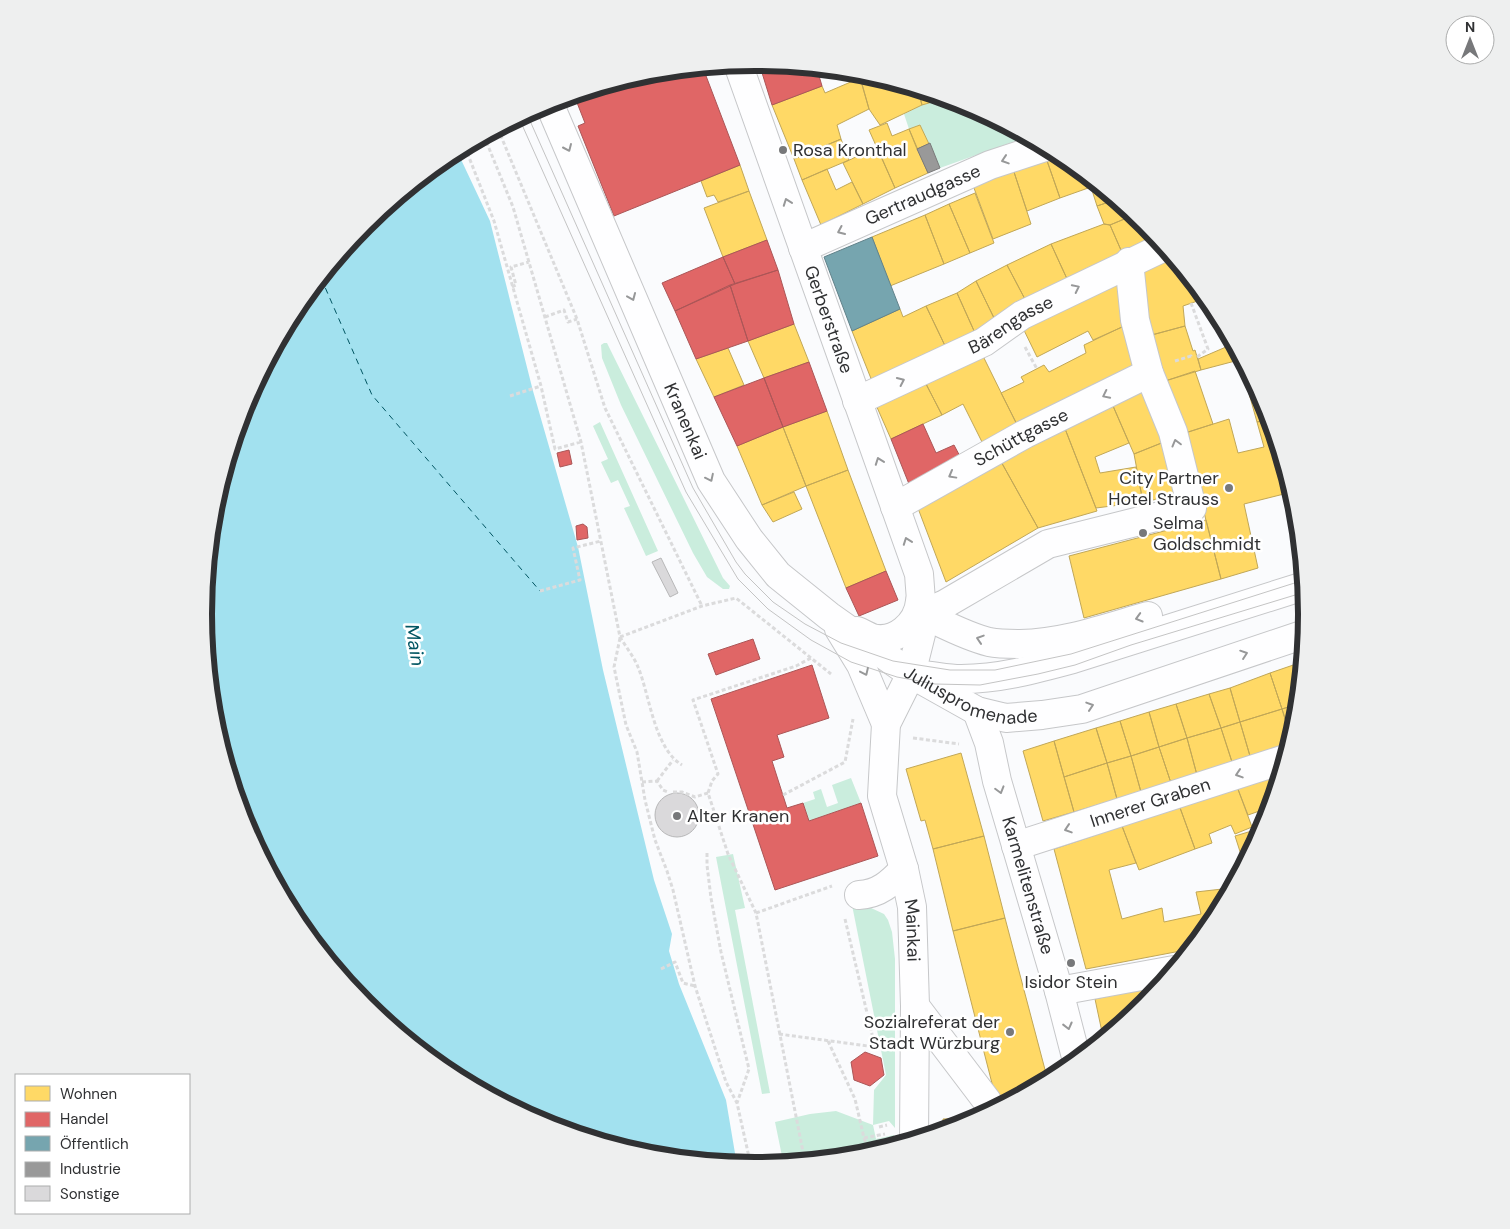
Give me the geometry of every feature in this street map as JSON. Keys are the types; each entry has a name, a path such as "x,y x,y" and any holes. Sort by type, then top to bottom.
{"street":[{"name":"Gerberstraße","path":"741,71 919,574 922,614 921,634 911,674"},
{"name":"Kranenkai","path":"552,111 711,482 749,539 778,575 829,616 911,674"},
{"name":"Gertraudgasse","path":"803,248 990,165 1036,150"},
{"name":"Bärengasse","path":"857,401 984,342 1022,315 1157,250"},
{"path":"922,614 945,604 1048,544 1192,508 1173,432 1149,373 1135,320 1129,262"},
{"name":"Schüttgasse","path":"895,507 1025,434 1149,373"},
{"path":"922,614 960,632 991,642 1012,644 1053,642 1073,638 1185,605 1296,570"},
{"name":"Gerberstraße","path":"829,616 873,638 883,639 902,632 910,625 918,612 920,604 919,574"},
{"name":"Juliuspromenade","path":"911,674 960,679 997,676 1036,669 1297,588"},
{"name":"Mainkai","path":"829,616 842,633 897,730"},
{"name":"Juliuspromenade","path":"911,674 977,711 1006,718 1059,714 1082,709 1297,637"},
{"name":"Mainkai","path":"898,1134 915,1006 912,907 904,869 882,796 911,674"},
{"name":"Karmelitenstraße","path":"977,711 989,743 997,781 1060,991 1075,1053"},
{"name":"Innerer Graben","path":"1016,846 1278,761"},
{"path":"847,898 882,889 904,869"},
{"path":"1060,991 1164,972"},
{"path":"915,1006 989,1105"}],"path":[{"path":"500,135 577,319 604,408 702,606"},
{"path":"487,142 513,207 581,442 620,637 637,666 661,738 673,760 682,765"},
{"path":"468,154 494,221 541,386 555,449 581,442"},
{"path":"512,287 516,285 511,267 529,262"},
{"path":"1191,303 1208,349 1197,357"},
{"path":"545,317 564,310 568,322 577,319"},
{"path":"1025,346 1037,369"},
{"path":"1175,363 1174,361 1191,356 1191,358"},
{"path":"510,396 541,386"},
{"path":"540,591 580,580 573,548 601,541"},
{"path":"620,637 702,606 736,598 834,676"},
{"path":"620,637 614,667 626,725 637,752 645,800 655,840 673,890 695,986 726,1082 737,1103 749,1158"},
{"path":"804,1156 756,913 728,854 708,793 712,781 718,774 694,700 796,666 811,658"},
{"path":"783,795 845,762 853,718"},
{"path":"897,730 938,742 975,746 989,743"},
{"path":"642,782 657,781 673,760"},
{"path":"657,781 663,790 668,792"},
{"path":"673,792 682,792 695,797 708,793"},
{"path":"708,853 707,865 711,898 721,952 749,1068 737,1103"},
{"path":"756,913 847,898 875,1047 779,1034"},
{"path":"661,969 675,962 683,982 695,986"},
{"path":"828,1040 854,1099 868,1145"},
{"path":"879,1127 888,1125 898,1134"},
{"path":"864,1138 898,1134"}],"green space":[{"path":"934,102 995,127 1019,140 940,168 920,125 909,129 904,114"},
{"path":"607,343 723,578 730,586 729,589 723,589 707,577 693,553 621,405 602,358 601,345"},
{"path":"600,422 658,551 646,556 624,508 630,506 618,480 611,483 601,462 608,459 593,426"},
{"path":"851,778 861,803 809,821 803,803 815,799 813,792 821,789 827,807 838,803 832,785"},
{"path":"733,854 745,908 735,910 770,1093 762,1094 716,857"},
{"path":"848,885 859,885 869,907 884,914 892,932 895,959 895,1128 889,1121 873,1125 874,1090 886,1075"},
{"path":"836,1111 873,1125 876,1139 894,1135 894,1139 826,1153 782,1157 775,1122 810,1114"}],"water":[{"name":"Main","path":"460,158 490,221 533,391 578,547 603,670 654,880 672,934 669,951 679,984 726,1100 736,1157 684,1153 649,1147 580,1129 515,1102 453,1066 397,1023 371,999 324,945 303,916 268,855 253,822 230,755 216,685 213,650 213,579 216,544 230,474 253,407 268,374 303,313 347,256 397,206"}],"building: Wohnen":[{"path":"854,81 861,82 869,109 837,125 841,139 794,159 772,105 822,86 825,93"},
{"path":"862,82 920,97 922,105 880,125 869,109"},
{"path":"920,97 934,102 922,105"},
{"path":"887,123 892,136 909,129 928,173 895,188 869,130"},
{"path":"920,125 929,144 917,149 909,129"},
{"path":"841,139 849,160 802,180 794,159"},
{"path":"877,147 895,188 863,204 843,163"},
{"path":"1045,156 1090,187 1060,198"},
{"path":"1045,156 1060,198 1027,211 1012,166"},
{"path":"740,165 749,191 718,202 714,195 707,197 701,181"},
{"path":"1012,166 1031,224 993,239 971,180"},
{"path":"827,169 836,190 852,182 863,204 821,225 802,180"},
{"path":"1091,188 1108,202 1097,206"},
{"path":"749,191 767,240 723,257 704,208"},
{"path":"975,193 994,243 970,253 949,204"},
{"path":"1108,202 1126,218 1110,225 1104,224 1097,206"},
{"path":"949,204 970,253 944,264 925,215"},
{"path":"925,215 944,264 890,286 872,237"},
{"path":"1126,218 1149,241 1148,244 1124,257 1110,225"},
{"path":"1104,224 1110,225 1124,257 1068,281 1051,244"},
{"path":"1051,244 1068,281 1027,303 1007,265"},
{"path":"1166,259 1186,284 1198,301 1183,306 1185,326 1148,336 1140,270"},
{"path":"1007,265 1027,303 995,320 976,281"},
{"path":"1116,275 1129,324 1093,340 1088,331 1037,357 1020,322"},
{"path":"976,281 995,320 975,333 957,293"},
{"path":"957,293 975,333 948,352 926,306"},
{"path":"926,306 948,352 874,386 852,331 900,309 903,317"},
{"path":"794,324 809,362 764,378 748,341"},
{"path":"1126,325 1139,370 1020,430 1001,393 1024,382 1021,377 1044,365 1049,372 1086,353 1084,345"},
{"path":"1185,326 1201,370 1162,382 1148,336"},
{"path":"1227,347 1235,361 1201,370 1198,359"},
{"path":"728,348 744,385 714,397 696,359"},
{"path":"982,354 1021,433 987,452 963,404 942,415 925,382"},
{"path":"1195,371 1213,424 1182,434 1162,382"},
{"path":"925,382 942,415 891,439 876,405"},
{"path":"1246,383 1262,421 1257,422"},
{"path":"1145,384 1169,440 1134,454 1110,399"},
{"path":"1110,399 1129,443 1095,457 1100,473 1136,467 1143,502 1096,508 1062,421"},
{"path":"827,411 848,470 806,486 783,427"},
{"path":"1229,419 1238,453 1264,447 1257,422 1262,421 1280,474 1285,494 1244,504 1258,568 1221,579 1182,434"},
{"path":"1062,421 1097,511 1038,528 999,458"},
{"path":"783,427 806,486 762,505 737,446"},
{"path":"1169,440 1177,495 1143,502 1134,454"},
{"path":"999,458 1038,528 946,582 916,503"},
{"path":"848,470 886,571 846,588 806,486"},
{"path":"794,492 802,509 773,522 762,505"},
{"path":"1206,520 1221,579 1084,618 1069,556"},
{"path":"1296,664 1290,706 1282,709 1270,673"},
{"path":"1270,673 1282,709 1240,722 1230,688"},
{"path":"1230,688 1240,722 1221,728 1209,694"},
{"path":"1209,694 1221,728 1187,738 1176,704"},
{"path":"1176,704 1187,738 1159,747 1149,712"},
{"path":"1290,706 1287,725 1282,709"},
{"path":"1282,709 1287,725 1282,747 1250,756 1240,722"},
{"path":"1149,712 1159,747 1131,756 1120,721"},
{"path":"1120,721 1131,756 1107,763 1096,728"},
{"path":"1240,722 1250,756 1233,765 1221,728"},
{"path":"1096,728 1107,763 1064,777 1054,741"},
{"path":"1221,728 1233,765 1197,775 1187,738"},
{"path":"1187,738 1197,775 1171,783 1159,747"},
{"path":"1054,741 1074,812 1043,821 1023,751"},
{"path":"1159,747 1171,783 1141,792 1131,756"},
{"path":"961,753 984,836 933,849 925,820 921,821 906,769"},
{"path":"1131,756 1141,792 1117,799 1107,763"},
{"path":"1107,763 1117,799 1074,812 1064,777"},
{"path":"1275,770 1261,810 1248,815 1236,784"},
{"path":"1236,784 1252,827 1235,834 1231,825 1209,834 1212,843 1195,849 1179,805"},
{"path":"1179,805 1195,849 1139,870 1122,826"},
{"path":"1122,826 1136,863 1109,870 1122,919 1162,908 1164,922 1201,914 1196,892 1223,889 1207,916 1181,951 1086,969 1054,849"},
{"path":"1253,831 1241,856 1235,836"},
{"path":"984,836 1005,918 953,931 933,849"},
{"path":"1005,918 1046,1073 1006,1096 996,1099 953,931"},
{"path":"1150,987 1102,1032 1095,999"},
{"path":"943,1119 956,1119 943,1124"}],"building: Handel":[{"path":"762,71 819,75 822,86 772,105"},
{"path":"705,74 740,165 614,216 578,126 585,123 577,101 649,82"},
{"path":"767,240 778,270 735,284 723,257"},
{"path":"723,257 735,284 675,311 662,283"},
{"path":"778,270 794,324 748,341 730,285"},
{"path":"730,285 748,341 696,359 675,311"},
{"path":"809,362 827,411 783,427 764,378"},
{"path":"764,378 783,427 737,446 714,397"},
{"path":"923,424 936,453 954,445 964,464 913,494 891,439"},
{"path":"569,450 572,464 560,467 557,453"},
{"path":"583,524 587,527 588,538 577,540 576,526"},
{"path":"886,571 898,600 859,616 846,588"},
{"path":"753,639 760,659 716,675 708,654"},
{"path":"812,665 829,718 777,735 784,757 772,761 787,808 803,803 809,821 861,803 878,856 775,890 711,699"},
{"path":"865,1052 881,1058 884,1075 870,1086 854,1080 851,1062"}],"building: Öffentlich":[{"path":"872,237 900,309 852,331 824,257"}],"building: Industrie":[{"path":"930,143 940,168 928,173 917,149"}],"building: Sonstige":[{"path":"661,558 678,593 670,597 652,562"},
{"name":"Alter Kranen","path":"681,793 693,799 698,806 698,824 693,831 686,836 673,837 665,834 658,827 655,811 658,803 665,796"}],"ferry route":[{"path":"324,284 372,395 540,591"}],"tram line":[{"path":"530,120 693,488 745,574 773,602 805,624 841,643 893,661 950,670 995,670 1071,654 1297,582"},
{"path":"522,124 686,492 738,579 768,609 811,640 851,662 897,677 935,684 980,685 1075,665 1131,645 1297,594"}],"place":[{"name":"Rosa Kronthal","path":"783,150"},
{"name":"City Partner Hotel Strauss","path":"1229,488"},
{"name":"Selma Goldschmidt","path":"1143,533"},
{"name":"Alter Kranen","path":"677,816"},
{"name":"Isidor Stein","path":"1071,963"},
{"name":"Sozialreferat der Stadt Würzburg","path":"1010,1032"}]}
